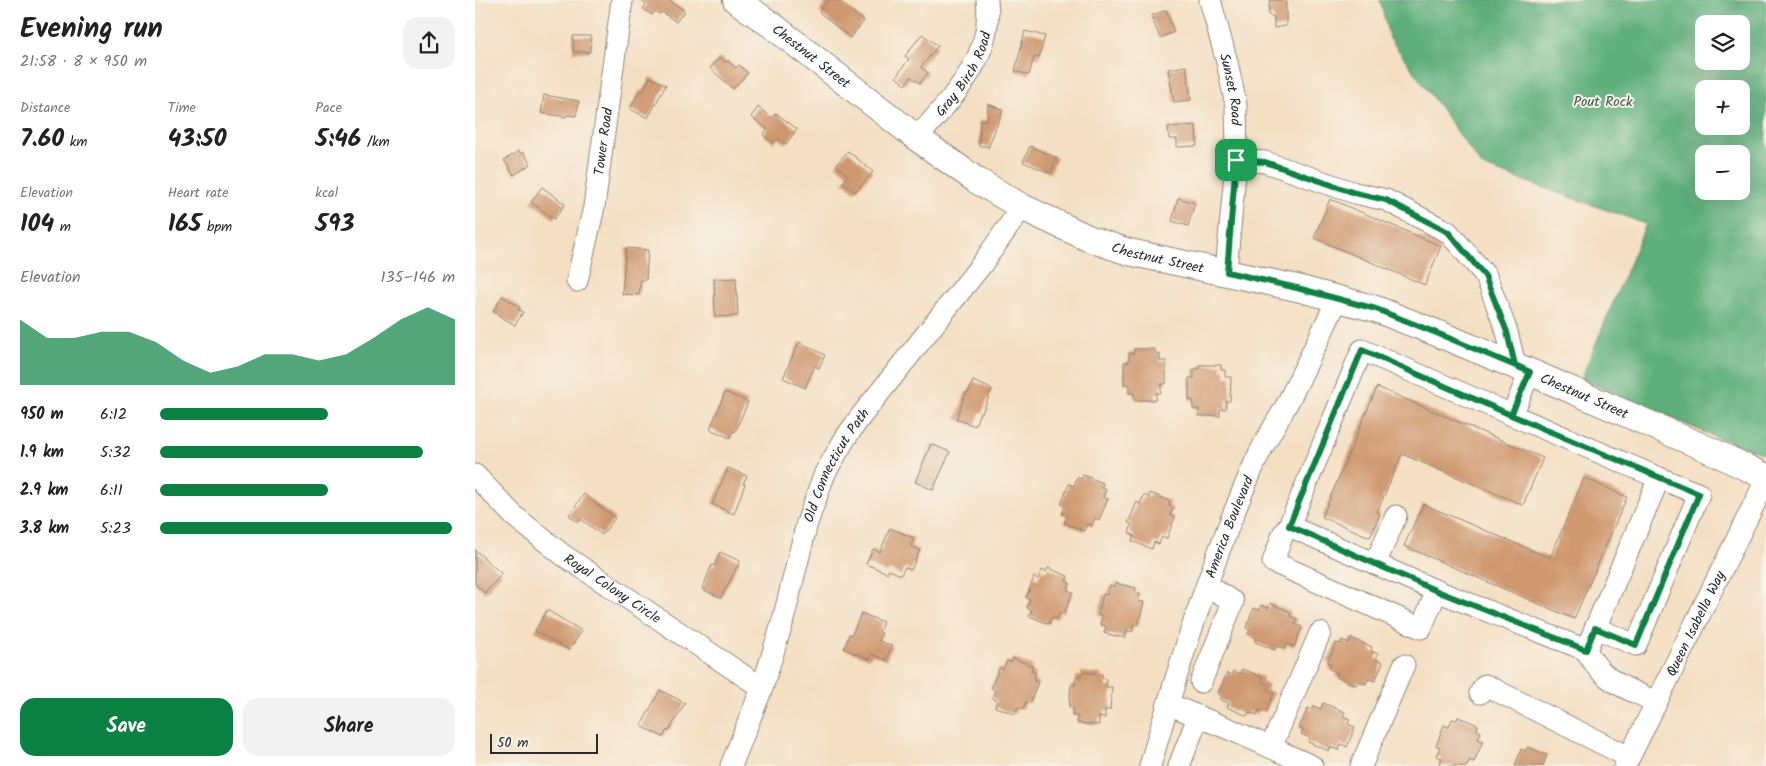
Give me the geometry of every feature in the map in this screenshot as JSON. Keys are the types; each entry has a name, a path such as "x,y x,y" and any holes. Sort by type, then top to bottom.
{"main road":[{"name":"Chestnut Street","path":"735,0 780,32 917,138 976,180 1022,207 1089,239 1129,252 1297,288 1376,309 1522,369 1712,451 1766,479"}],"street":[{"name":"Tower Road","path":"577,281 594,206 622,0"},
{"name":"Gray Birch Road","path":"917,138 975,66 987,30 987,0"},
{"name":"Sunset Road","path":"1210,0 1227,62 1236,105 1236,160 1227,272"},
{"path":"1236,160 1265,162 1355,193 1386,200 1448,232 1485,276 1522,369 1511,415"},
{"name":"Old Connecticut Path","path":"731,766 762,688 782,624 807,523 825,473 861,416 982,264 1022,207"},
{"name":"America Boulevard","path":"1150,766 1207,585 1254,464 1288,401 1337,300"},
{"path":"1437,591 1421,628 1273,562 1283,534 1289,526 1362,350 1699,494 1636,645 1595,628"},
{"name":"Royal Colony Circle","path":"475,475 515,516 568,560 762,688"},
{"path":"1586,650 1659,478"},
{"name":"Queen Isabella Way","path":"1627,762 1766,479"},
{"path":"1375,564 1396,516"},
{"path":"1289,526 1437,591 1586,650 1593,665 1608,679 1656,702"},
{"path":"1201,682 1233,602 1207,585"},
{"path":"1277,755 1321,633"},
{"path":"1361,766 1404,665"},
{"path":"1480,693 1485,685 1627,762"},
{"path":"1168,704 1277,755 1312,766"},
{"path":"1179,766 1198,717"}],"green space":[{"name":"Pout Rock","path":"1380,0 1766,0 1766,455 1708,434 1581,379 1646,224 1482,166 1389,37"}],"building":[{"path":"640,0 669,0 685,11 676,22 662,12 660,14 655,11 652,15 643,9 646,4"},
{"path":"828,0 838,0 864,21 850,38 819,12"},
{"path":"1270,0 1286,0 1286,26 1274,28 1274,17 1268,15"},
{"path":"1166,10 1174,32 1160,38 1151,16"},
{"path":"1025,31 1045,36 1039,58 1034,57 1029,75 1015,71"},
{"path":"922,34 938,46 921,67 928,73 920,83 911,77 905,85 896,77 909,59 905,56"},
{"path":"573,36 591,36 590,52 573,52"},
{"path":"720,57 736,68 739,65 748,73 733,89 710,68"},
{"path":"1186,66 1191,100 1174,102 1168,69"},
{"path":"650,77 666,85 648,118 630,109 640,90 642,92"},
{"path":"544,95 579,101 576,116 567,115 566,117 541,113"},
{"path":"988,104 1003,110 988,148 987,146 979,146 980,120 987,120"},
{"path":"758,107 772,118 776,113 797,129 786,144 778,138 774,143 763,135 767,129 751,117"},
{"path":"1196,125 1197,146 1177,147 1177,139 1169,139 1168,127"},
{"path":"1030,146 1057,158 1050,173 1023,162"},
{"path":"519,151 521,154 523,152 531,164 514,175 504,160"},
{"path":"848,151 873,172 855,192 843,182 848,175 836,165"},
{"path":"542,187 565,204 554,219 531,202"},
{"path":"1178,198 1195,203 1188,226 1172,221"},
{"path":"1330,199 1441,246 1425,285 1314,238"},
{"path":"626,248 648,250 646,280 641,280 639,295 622,294"},
{"path":"736,278 738,316 715,317 714,279"},
{"path":"502,296 520,307 518,309 523,312 515,325 493,312"},
{"path":"799,342 825,355 819,368 815,366 805,388 783,378"},
{"path":"1134,349 1155,349 1156,354 1160,354 1160,361 1166,361 1166,384 1161,384 1161,393 1156,393 1156,400 1135,400 1134,393 1129,393 1129,384 1124,384 1124,362 1129,362 1129,353 1134,353"},
{"path":"1199,365 1221,365 1221,370 1225,370 1225,377 1231,377 1230,401 1226,401 1226,409 1220,409 1220,416 1199,416 1199,409 1193,409 1193,400 1189,400 1189,378 1194,378 1194,369 1199,369"},
{"path":"973,381 992,389 975,426 956,419 966,392 968,393"},
{"path":"1377,387 1543,458 1523,505 1402,454 1377,512 1380,514 1370,537 1322,517"},
{"path":"725,392 748,402 735,432 733,431 730,438 710,429"},
{"path":"931,444 950,452 933,490 915,482"},
{"path":"728,468 747,476 734,514 712,504"},
{"path":"1083,475 1103,483 1101,488 1106,489 1103,497 1108,499 1099,520 1095,518 1092,526 1087,524 1084,531 1064,523 1067,516 1062,514 1065,506 1061,504 1069,484 1074,486 1077,477 1082,479"},
{"path":"1584,478 1627,497 1574,619 1404,546 1423,504 1550,558"},
{"path":"1150,493 1170,501 1169,506 1173,508 1170,515 1175,517 1167,538 1162,537 1159,544 1154,542 1152,549 1132,541 1134,535 1129,533 1132,524 1128,523 1137,502 1140,504 1144,495 1149,497"},
{"path":"584,494 615,518 602,535 581,519 578,523 569,515"},
{"path":"890,528 914,538 911,546 920,550 911,570 905,567 901,575 889,570 887,573 866,564 873,549 880,552"},
{"path":"475,550 502,574 485,593 475,584"},
{"path":"720,552 740,561 721,598 702,589 712,565 714,566"},
{"path":"1048,568 1068,576 1066,581 1070,583 1067,590 1073,592 1064,613 1060,612 1057,619 1052,617 1049,624 1029,616 1032,610 1027,608 1030,599 1026,598 1034,577 1038,579 1042,570 1046,572"},
{"path":"1115,583 1136,588 1135,593 1140,594 1138,601 1144,602 1138,625 1134,624 1132,632 1127,630 1125,638 1104,633 1106,626 1100,625 1102,616 1098,615 1103,594 1107,595 1110,585 1115,587"},
{"path":"1270,603 1291,612 1290,616 1297,619 1295,624 1302,627 1294,647 1287,644 1285,649 1277,646 1275,650 1255,642 1257,638 1248,634 1250,630 1246,628 1254,608 1259,610 1261,605 1268,608"},
{"path":"547,610 582,631 569,650 535,631"},
{"path":"861,613 883,622 879,632 882,633 879,641 892,646 886,660 872,654 869,659 844,649 849,634 852,635"},
{"path":"1351,638 1372,647 1371,651 1378,654 1376,659 1383,662 1375,681 1368,679 1366,684 1358,681 1356,685 1336,677 1338,673 1329,669 1331,664 1327,663 1336,643 1340,644 1342,640 1349,643"},
{"path":"1013,658 1033,666 1031,671 1036,673 1033,680 1038,682 1030,703 1026,702 1023,709 1018,707 1015,714 995,707 997,700 992,698 995,690 991,688 999,668 1003,669 1007,661 1011,662"},
{"path":"1242,669 1263,677 1262,682 1269,685 1267,690 1274,693 1266,712 1259,710 1257,715 1249,712 1247,716 1227,707 1229,703 1220,700 1222,695 1218,694 1227,673 1231,675 1233,671 1240,674"},
{"path":"1081,672 1102,674 1102,678 1107,679 1106,687 1112,687 1110,710 1105,710 1105,718 1099,717 1099,725 1077,723 1078,716 1072,716 1073,707 1069,707 1071,685 1075,685 1076,676 1081,676"},
{"path":"660,690 685,703 669,731 667,730 663,737 641,726"},
{"path":"1323,703 1345,712 1343,716 1350,719 1348,724 1355,727 1347,747 1341,744 1338,750 1330,747 1329,751 1308,742 1310,738 1301,734 1303,730 1299,728 1308,708 1312,710 1314,706 1321,709"},
{"path":"1458,717 1478,725 1477,730 1481,732 1478,739 1483,741 1474,762 1470,760 1467,766 1438,766 1442,758 1436,756 1440,747 1436,746 1444,725 1449,727 1452,719 1457,720"},
{"path":"1527,747 1547,755 1543,766 1515,766 1521,749 1526,751"}],"route":[{"path":"1236,160 1227,272 1376,309 1530,372 1511,415 1699,494 1636,645 1595,628 1586,650 1437,591 1289,526 1362,350 1511,415 1530,372 1515,365 1507,332 1485,276 1448,232 1386,200 1355,193 1265,162 1236,160"}]}
